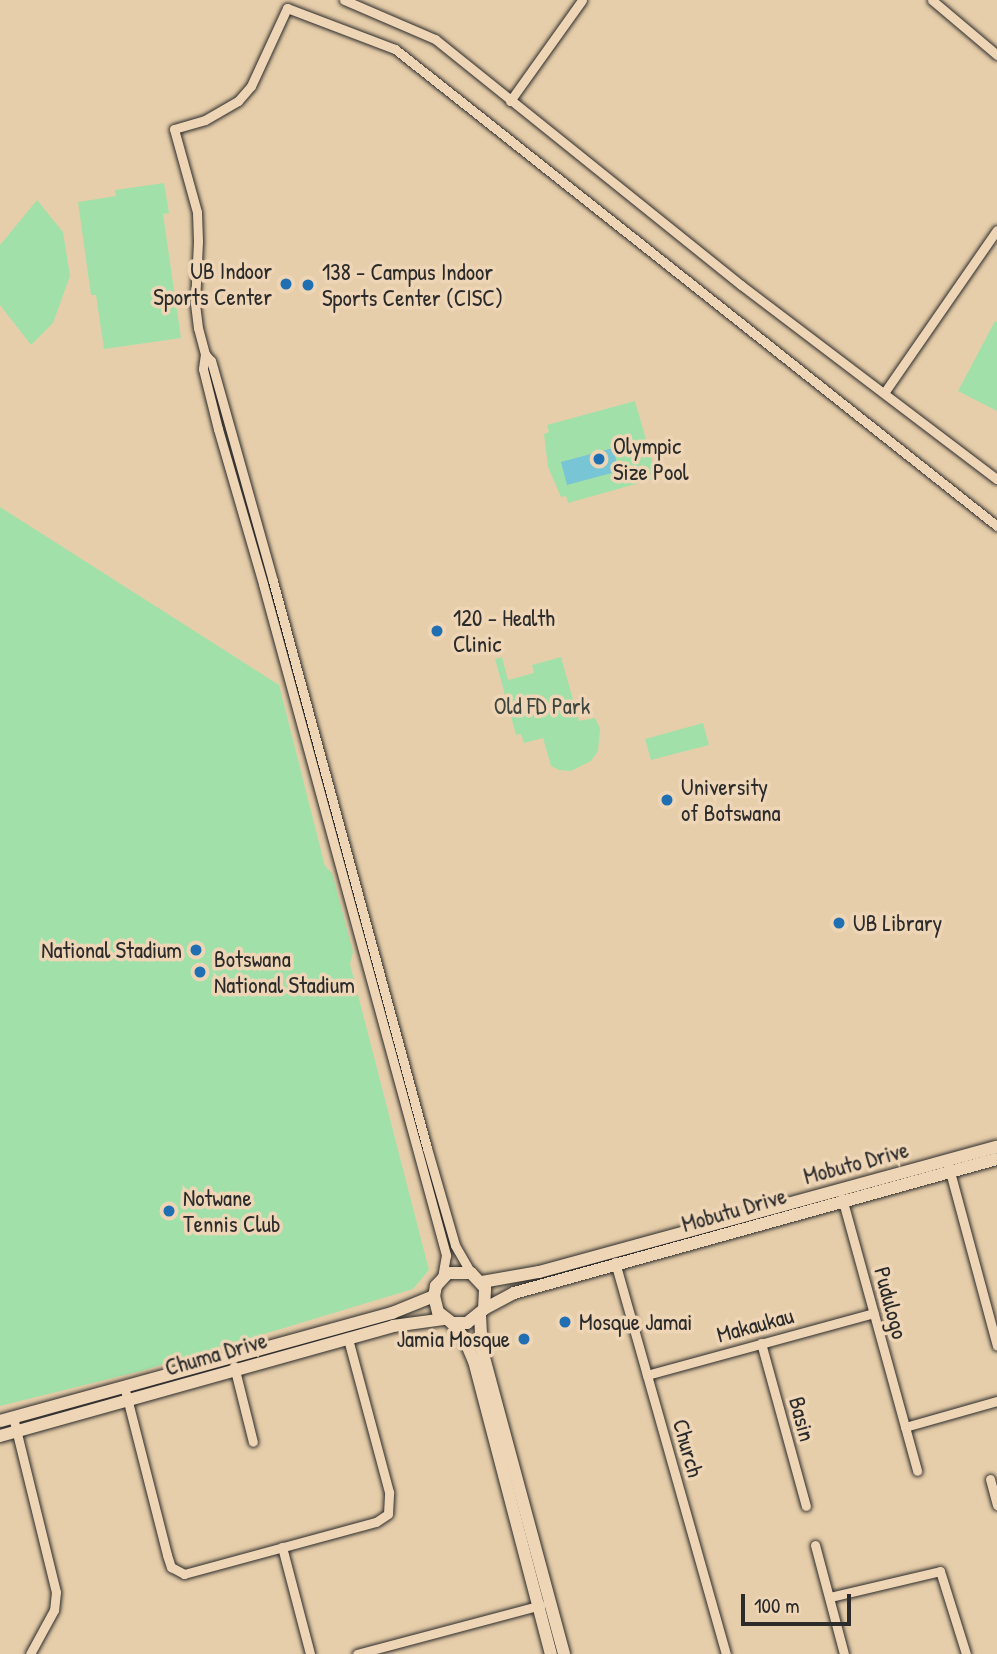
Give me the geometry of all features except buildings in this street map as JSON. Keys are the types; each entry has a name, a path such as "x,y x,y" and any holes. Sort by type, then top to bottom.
{"main road":[{"path":"969,1160 997,1146"},
{"name":"Mobutu Drive","path":"482,1312 514,1293 969,1160 997,1159"},
{"name":"Mobuto Drive","path":"482,1282 539,1272 841,1196"},
{"path":"551,1654 543,1604 482,1350 482,1312 487,1295 482,1282 471,1273 456,1271 442,1278 434,1296 439,1312 464,1338 474,1361 543,1604 564,1654"},
{"name":"Chuma Drive","path":"6,1419 392,1312 434,1296"},
{"path":"448,1321 467,1323 482,1312"},
{"name":"Chuma Drive","path":"0,1436 416,1320 448,1321"}],"street":[{"path":"344,0 427,34 741,285 997,480"},
{"path":"510,102 582,0"},
{"path":"932,0 997,55"},
{"path":"442,1278 446,1255 203,369 205,354 195,310 197,212 174,129 205,120 238,101 251,86 287,8 395,49 997,526"},
{"path":"884,393 997,230"},
{"path":"205,354 211,360 236,449 455,1245 471,1273"},
{"path":"224,452 236,449"},
{"path":"263,584 273,581"},
{"path":"949,1166 997,1346"},
{"name":"Pudulogo","path":"841,1196 917,1471"},
{"name":"Church","path":"612,1252 726,1654"},
{"name":"Makaukau","path":"647,1375 874,1313"},
{"path":"124,1386 171,1567 184,1574 376,1522 388,1514 389,1492 348,1339"},
{"name":"Basin","path":"761,1343 806,1506"},
{"path":"232,1356 253,1442"},
{"path":"905,1427 997,1401"},
{"path":"6,1419 16,1432 56,1592 54,1610 30,1654"},
{"path":"990,1479 997,1505"},
{"path":"815,1545 844,1654"},
{"path":"282,1547 310,1654"},
{"path":"830,1597 940,1571 966,1654"},
{"path":"356,1654 543,1604"}],"green space":[{"path":"164,183 169,213 163,214 181,338 104,349 96,295 91,295 78,202 116,196 115,190"},
{"path":"37,200 63,232 70,276 53,323 31,345 0,305 0,245"},
{"path":"995,321 997,322 997,411 958,391"},
{"name":"Olympic Size Pool","path":"635,401 657,478 568,503 566,496 561,497 548,467 544,434 549,432 547,425"},
{"path":"0,507 279,685 325,866 332,873 353,952 350,964 429,1270 413,1289 141,1371 0,1406"},
{"name":"Old FD Park","path":"502,657 508,680 534,673 532,665 561,657 579,721 595,718 600,728 598,751 591,761 571,771 559,770 551,766 543,738 524,743 521,734 516,735 495,659"},
{"path":"703,723 709,745 651,760 645,739"}],"water":[{"path":"613,448 619,471 567,485 561,462"}],"place":[{"name":"UB Indoor Sports Center","path":"286,284"},
{"name":"138 - Campus Indoor Sports Center (CISC)","path":"308,285"},
{"name":"Olympic Size Pool","path":"599,459"},
{"name":"120 - Health Clinic","path":"437,631"},
{"name":"University of Botswana","path":"667,800"},
{"name":"UB Library","path":"839,923"},
{"name":"National Stadium","path":"196,950"},
{"name":"Botswana National Stadium","path":"200,972"},
{"name":"Notwane Tennis Club","path":"169,1211"},
{"name":"Mosque Jamai","path":"565,1322"},
{"name":"Jamia Mosque","path":"524,1339"}]}
